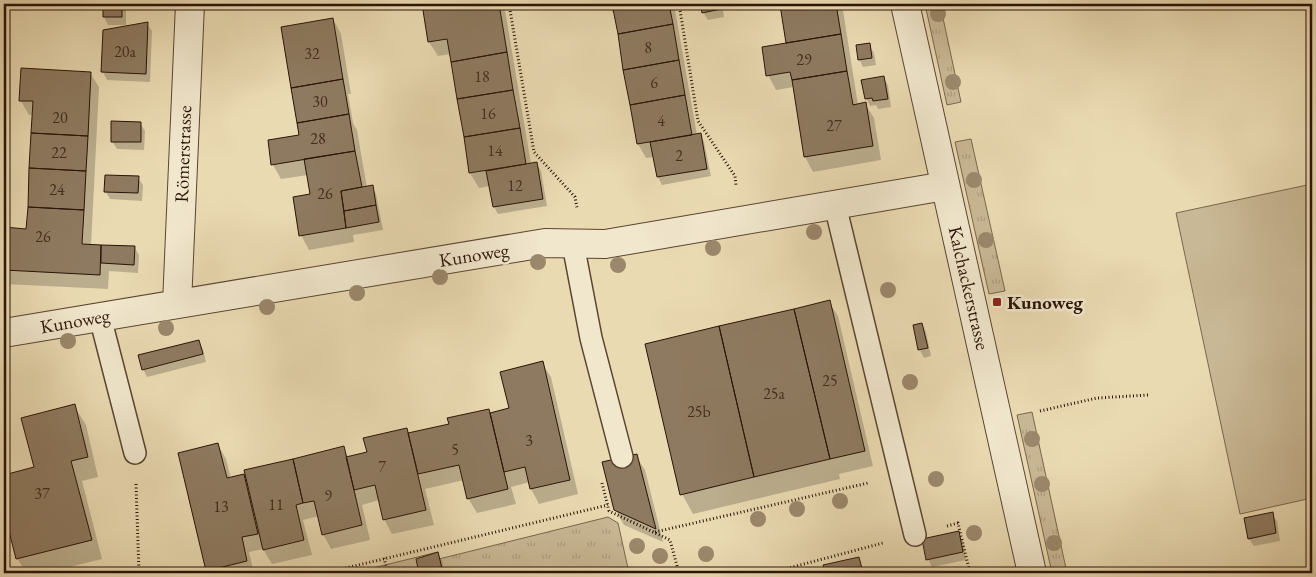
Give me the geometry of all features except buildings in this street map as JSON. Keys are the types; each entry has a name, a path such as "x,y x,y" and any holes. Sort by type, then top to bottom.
{"street":[{"name":"Römerstrasse","path":"177,304 190,4"},
{"name":"Kalchackerstrasse","path":"905,4 1032,573"},
{"name":"Kunoweg","path":"4,333 545,243 605,244 945,186"}],"lane":[{"path":"835,205 915,534"},
{"path":"578,244 590,338 622,457"},
{"path":"100,317 134,453"}],"path":[{"path":"509,4 534,152 574,197 578,244"},
{"path":"679,4 698,121 735,176 741,221"},
{"path":"1040,411 1096,398 1148,395"},
{"path":"134,453 139,573"},
{"path":"654,532 901,476"},
{"path":"325,573 608,505"},
{"path":"770,573 958,523 970,573"},
{"path":"384,558 388,573"}],"green space":[{"path":"925,4 940,4 961,102 947,105"},
{"path":"971,139 1005,291 989,294 955,142"},
{"path":"1312,184 1312,498 1240,514 1176,213"},
{"path":"1032,412 1067,573 1052,573 1017,415"},
{"path":"608,517 618,523 629,573 443,573 439,559"},
{"path":"438,552 443,573 352,573"}],"place":[{"name":"Kunoweg","path":"997,302"}]}
